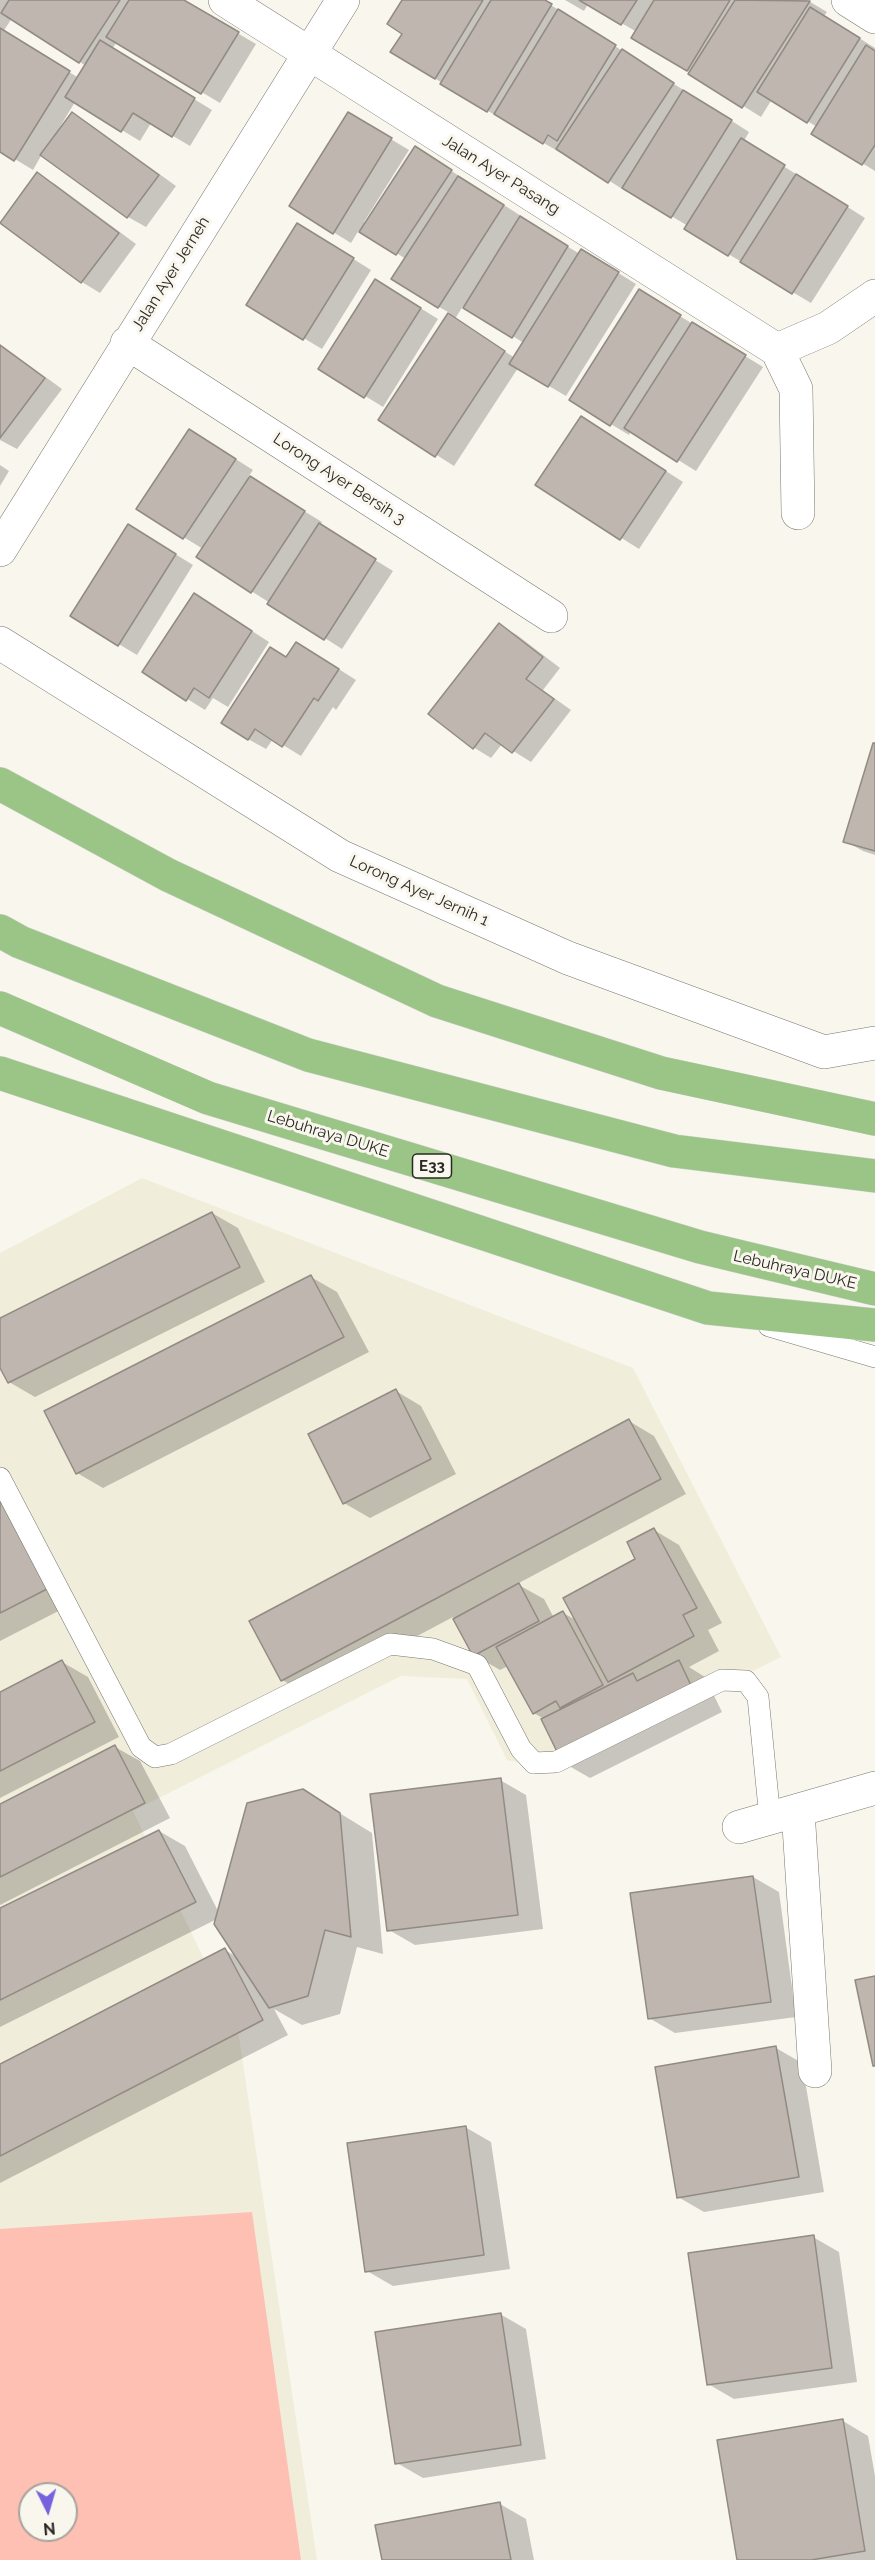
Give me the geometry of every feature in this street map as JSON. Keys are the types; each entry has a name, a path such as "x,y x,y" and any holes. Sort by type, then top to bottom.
{"highway":[{"path":"0,783 168,875 437,1001 661,1073 875,1119"},
{"path":"10,937 308,1055 674,1151 875,1176"},
{"name":"Lebuhraya DUKE","path":"0,1008 208,1098 700,1247 875,1289"},
{"path":"0,1073 708,1308 875,1325"}],"street":[{"name":"Jalan Ayer Pasang","path":"225,0 777,350"},
{"name":"Jalan Ayer Jerneh","path":"0,550 343,0"},
{"path":"848,0 875,17"},
{"path":"798,513 796,389 777,350 828,328 875,296"},
{"name":"Lorong Ayer Bersih 3","path":"127,343 551,616"},
{"name":"Lorong Ayer Jernih 1","path":"0,643 350,861 568,958 824,1053 875,1043"},
{"path":"739,1827 875,1788"},
{"path":"784,1814 815,2071"}],"lane":[{"path":"708,1308 875,1357"},
{"path":"0,1478 141,1747 155,1757 171,1754 390,1644 433,1649 477,1665 521,1749 534,1763 556,1762 722,1680 746,1681 758,1697 784,1814"}],"shaded area":[{"path":"142,1178 633,1368 781,1657 556,1770 507,1760 467,1679 401,1676 133,1811 238,2030 317,2560 0,2560 0,1253"},
{"path":"252,2212 301,2560 0,2560 0,2229"}],"building":[{"path":"9,0 120,0 79,63 1,13"},
{"path":"129,0 184,0 239,32 201,94 106,37"},
{"path":"402,0 483,0 435,79 390,52 402,34 387,24"},
{"path":"491,0 545,0 552,4 487,112 440,84"},
{"path":"579,0 637,0 621,25"},
{"path":"654,0 730,0 687,71 631,38"},
{"path":"735,0 810,1 742,108 688,74"},
{"path":"810,7 860,38 807,123 757,92"},
{"path":"558,9 616,45 557,141 548,135 543,144 494,114"},
{"path":"0,28 70,71 14,161 0,152"},
{"path":"100,40 195,98 172,137 133,113 121,132 65,97"},
{"path":"866,45 875,51 875,145 862,165 811,134"},
{"path":"622,49 674,83 608,183 556,149"},
{"path":"683,90 732,120 671,218 622,188"},
{"path":"72,112 159,175 127,218 40,155"},
{"path":"348,112 392,138 333,234 289,206"},
{"path":"741,138 785,165 728,256 684,229"},
{"path":"415,146 452,170 396,255 359,232"},
{"path":"37,172 119,233 81,283 0,223"},
{"path":"796,174 848,206 792,294 740,262"},
{"path":"458,176 504,205 438,308 391,279"},
{"path":"520,216 568,246 512,338 463,308"},
{"path":"297,223 354,258 303,340 246,305"},
{"path":"581,249 619,272 548,387 509,364"},
{"path":"375,279 421,308 364,398 318,369"},
{"path":"639,289 681,315 610,426 569,400"},
{"path":"448,313 505,351 435,457 378,420"},
{"path":"692,322 746,355 677,462 624,428"},
{"path":"0,345 45,378 0,438"},
{"path":"581,416 666,471 620,540 535,485"},
{"path":"189,429 236,459 183,539 136,509"},
{"path":"250,476 305,511 251,593 196,557"},
{"path":"319,523 376,559 324,640 267,604"},
{"path":"128,524 176,554 118,646 70,616"},
{"path":"194,593 252,631 209,698 194,688 186,701 142,672"},
{"path":"499,623 543,657 526,679 554,699 512,753 485,733 473,749 428,714"},
{"path":"296,642 339,669 318,701 314,698 282,747 255,729 248,740 221,723 270,647 286,657"},
{"path":"873,743 875,743 875,851 843,842"},
{"path":"212,1212 240,1267 8,1383 0,1368 0,1318"},
{"path":"311,1275 344,1337 76,1474 44,1411"},
{"path":"396,1389 431,1459 343,1504 308,1434"},
{"path":"629,1419 661,1479 281,1681 249,1621"},
{"path":"0,1493 49,1588 0,1613"},
{"path":"654,1528 697,1608 683,1615 694,1636 608,1682 563,1598 635,1559 627,1542"},
{"path":"519,1583 539,1621 473,1656 453,1619"},
{"path":"563,1611 603,1685 560,1708 556,1701 533,1714 496,1647"},
{"path":"62,1660 95,1722 0,1771 0,1692"},
{"path":"679,1660 697,1698 563,1764 541,1719 633,1673 637,1681"},
{"path":"115,1745 145,1803 0,1877 0,1804"},
{"path":"501,1778 518,1915 387,1931 370,1794"},
{"path":"303,1789 340,1813 351,1937 325,1930 308,1996 269,2008 214,1924 247,1803"},
{"path":"159,1830 196,1902 0,2000 0,1908"},
{"path":"753,1876 771,2002 648,2019 630,1893"},
{"path":"225,1948 263,2020 0,2156 0,2064"},
{"path":"875,1976 875,2066 873,2066 855,1980"},
{"path":"776,2046 799,2177 677,2198 655,2067"},
{"path":"466,2126 484,2255 365,2272 347,2143"},
{"path":"814,2235 832,2368 707,2385 688,2253"},
{"path":"501,2313 521,2445 395,2464 375,2332"},
{"path":"843,2419 865,2551 811,2560 737,2560 717,2440"},
{"path":"500,2502 511,2560 382,2560 375,2525"}]}
